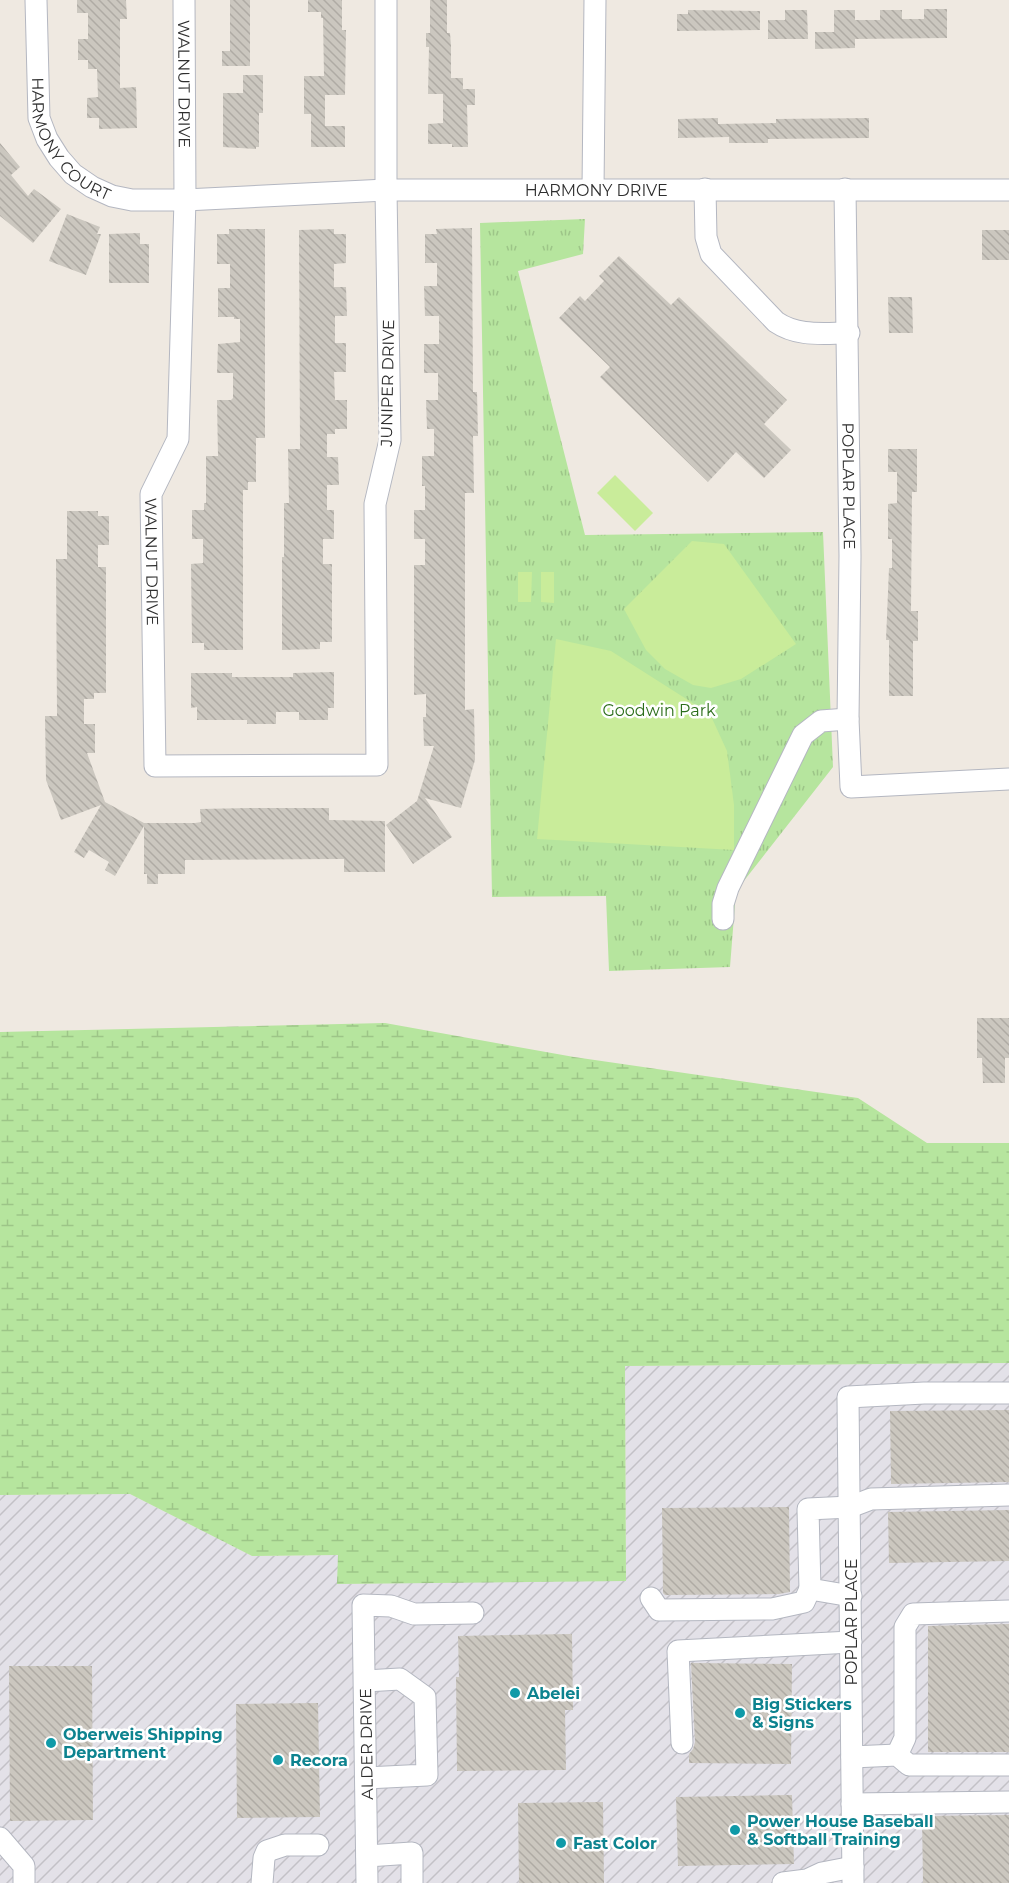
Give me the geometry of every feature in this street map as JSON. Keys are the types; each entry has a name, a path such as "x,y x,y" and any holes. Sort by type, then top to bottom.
{"street":[{"name":"HARMONY COURT","path":"36,0 39,118 47,139 59,158 73,174 92,187 112,196 132,200 185,200"},
{"name":"WALNUT DRIVE","path":"184,0 185,200 178,439 151,494 155,766 377,765"},
{"name":"JUNIPER DRIVE","path":"377,765 375,504 390,440 386,0"},
{"path":"593,189 595,0"},
{"path":"705,189 706,237 711,254 776,322 797,332 849,333"},
{"name":"POPLAR PLACE","path":"845,189 849,333 848,719 851,787 1009,779"},
{"name":"HARMONY DRIVE","path":"185,200 386,190 1009,190"},
{"path":"723,919 723,904 728,888 803,735 821,721 848,719"},
{"name":"POPLAR PLACE","path":"853,1875 848,1397 924,1393 1009,1393"},
{"path":"651,1598 659,1610 772,1609 804,1602 810,1589 808,1509 850,1507 871,1499 1009,1495"},
{"path":"810,1589 851,1596"},
{"name":"ALDER DRIVE","path":"368,1883 363,1605 391,1606 414,1614 473,1613"},
{"path":"897,1755 904,1738 904,1627 913,1614 1009,1611"},
{"path":"682,1743 678,1651 851,1642"},
{"path":"365,1681 400,1679 425,1697 428,1775 366,1779"},
{"path":"852,1757 897,1755 909,1765 1009,1765"},
{"path":"852,1804 1009,1802"},
{"path":"0,1838 24,1866 24,1883"},
{"path":"262,1883 264,1858 267,1851 285,1845 318,1845"},
{"path":"367,1856 412,1853 412,1883"},
{"path":"783,1883 807,1880 822,1873 853,1875"}],"shaded area":[{"path":"1009,1363 1009,1883 0,1883 0,1495 130,1494 252,1556 339,1555 338,1584 626,1580 625,1366"}],"green space":[{"name":"Goodwin Park","path":"585,219 583,254 518,271 585,535 823,532 833,767 736,891 730,967 609,971 606,896 492,897 480,223"},
{"path":"615,475 653,513 635,531 597,493"},
{"path":"692,541 724,544 796,644 741,679 711,688 693,685 665,669 646,650 624,609"},
{"path":"518,572 532,572 531,602 518,602"},
{"path":"541,572 554,572 554,603 541,602"},
{"path":"556,639 611,651 710,714 727,751 734,805 734,850 537,839"},
{"path":"385,1023 574,1057 858,1098 927,1143 1009,1143 1009,1363 625,1366 626,1581 337,1584 338,1555 252,1556 130,1494 0,1495 0,1032"}],"building":[{"path":"77,0 126,0 127,19 120,19 120,88 136,87 137,128 99,129 99,118 87,118 87,98 98,97 97,69 88,69 88,60 78,60 78,39 88,39 88,13 77,13"},
{"path":"230,0 250,0 250,66 222,66 222,51 230,51"},
{"path":"308,0 342,0 342,30 346,30 345,95 325,95 325,126 345,126 345,147 311,147 311,114 304,114 304,76 324,76 323,18 321,18 321,12 308,12"},
{"path":"430,0 447,0 451,78 463,78 463,89 475,89 475,105 467,105 468,147 428,144 428,124 443,123 443,94 428,94 429,47 426,47 426,33 430,33"},
{"path":"924,9 947,9 947,38 855,39 855,48 815,49 815,32 834,32 834,10 855,10 855,20 880,20 880,10 902,10 902,19 924,19"},
{"path":"688,10 760,11 760,30 677,31 677,14 688,14"},
{"path":"785,10 807,10 808,39 768,39 768,20 785,20"},
{"path":"243,75 263,75 263,113 259,113 259,147 256,149 223,147 223,93 243,93"},
{"path":"718,118 718,124 776,123 776,119 869,118 869,138 768,139 768,143 729,143 729,137 678,138 678,119"},
{"path":"0,143 20,167 11,175 28,196 34,189 61,209 33,243 0,216"},
{"path":"67,214 100,227 97,234 101,234 86,275 49,261"},
{"path":"472,228 473,392 477,392 478,436 473,436 474,493 465,493 465,710 474,709 475,760 461,808 425,798 452,837 413,864 386,825 417,801 434,746 424,746 423,717 426,717 426,694 414,695 414,565 425,565 425,539 414,539 414,510 425,510 422,456 434,456 434,429 427,429 426,400 438,400 438,373 424,373 424,344 439,344 439,316 425,316 424,286 437,286 437,263 425,263 425,234 437,234 436,229"},
{"path":"229,229 265,229 265,438 256,438 256,482 248,482 248,490 243,490 243,650 204,650 204,643 192,643 191,564 203,563 203,539 192,539 192,510 204,510 204,503 206,503 206,456 218,456 217,400 233,398 233,373 217,373 218,344 240,342 240,319 218,317 218,288 230,288 230,264 217,264 217,234 229,234"},
{"path":"334,229 334,234 346,234 346,263 334,264 334,287 346,287 347,316 335,316 335,343 346,343 346,372 334,372 335,400 347,400 347,429 335,429 335,434 327,434 327,457 338,457 339,485 327,485 327,510 334,510 334,539 323,539 323,564 332,564 332,642 320,642 320,649 282,650 282,557 284,557 284,503 289,503 288,449 300,449 299,230"},
{"path":"982,230 1009,230 1009,260 982,260"},
{"path":"140,233 140,244 149,244 149,283 109,283 109,234"},
{"path":"619,256 671,305 679,297 787,400 764,424 791,450 764,478 736,452 708,482 600,377 610,367 559,318 580,296 585,301 604,281 599,276"},
{"path":"888,297 912,297 913,333 889,333"},
{"path":"888,449 917,449 917,492 912,492 911,611 918,611 918,641 913,641 913,696 889,696 889,640 886,640 892,539 888,539 888,504 897,503 897,472 888,472"},
{"path":"67,511 98,511 98,516 109,516 109,545 98,545 98,567 106,567 106,693 94,693 94,699 84,699 84,724 95,724 95,753 87,753 105,802 144,823 195,823 201,822 200,809 250,808 329,808 329,820 385,821 385,872 344,872 344,859 185,860 185,874 158,874 158,884 147,884 147,874 144,874 144,826 115,876 105,870 109,862 89,850 84,858 74,852 101,805 61,820 46,780 45,716 57,716 56,559 67,559"},
{"path":"334,672 334,708 328,708 328,720 299,720 299,712 276,712 276,724 247,724 247,720 197,720 197,707 191,708 191,673 232,673 232,677 293,677 293,673"},
{"path":"977,1018 1009,1018 1009,1058 1005,1058 1005,1083 983,1083 982,1058 977,1058"},
{"path":"1009,1410 1009,1482 891,1484 890,1411"},
{"path":"789,1507 790,1592 665,1595 663,1593 662,1508"},
{"path":"1009,1510 1009,1561 889,1563 888,1512"},
{"path":"1009,1624 1009,1752 928,1752 928,1626"},
{"name":"Abelei","path":"572,1634 573,1710 565,1710 566,1770 457,1771 458,1636"},
{"name":"Big Stickers & Signs","path":"691,1663 792,1664 791,1764 689,1763 689,1754 695,1742"},
{"name":"Oberweis Shipping Department","path":"9,1666 92,1666 93,1820 10,1821"},
{"name":"Recora","path":"318,1703 320,1817 237,1818 236,1704"},
{"name":"Power House Baseball & Softball Training","path":"792,1795 794,1864 678,1866 676,1797"},
{"name":"Fast Color","path":"603,1802 604,1883 519,1883 518,1803"},
{"path":"1009,1815 1009,1883 923,1883 922,1816"}],"place":[{"name":"Abelei","path":"515,1693"},
{"name":"Big Stickers & Signs","path":"740,1713"},
{"name":"Oberweis Shipping Department","path":"51,1743"},
{"name":"Recora","path":"278,1760"},
{"name":"Power House Baseball & Softball Training","path":"735,1830"},
{"name":"Fast Color","path":"561,1843"}]}
